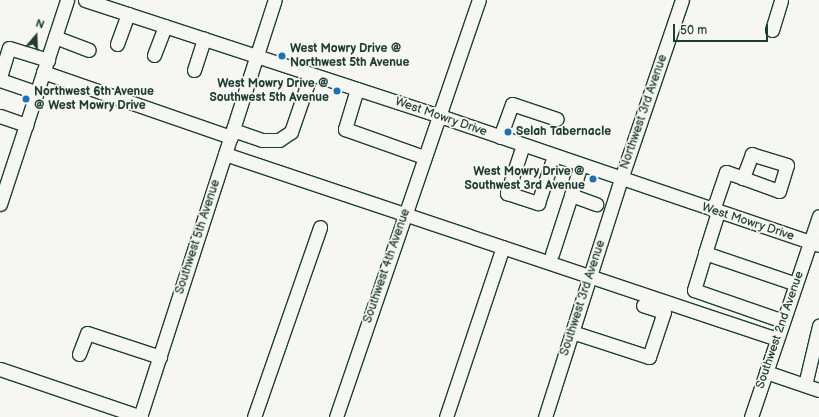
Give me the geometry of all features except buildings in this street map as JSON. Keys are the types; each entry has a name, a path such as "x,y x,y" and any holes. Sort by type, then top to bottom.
{"street":[{"path":"0,204 67,0"},
{"name":"West Mowry Drive","path":"85,0 440,116 814,244"},
{"name":"Southwest 5th Avenue","path":"141,417 274,0"},
{"name":"Southwest 4th Avenue","path":"336,417 404,214 440,116 479,0"},
{"name":"Northwest 3rd Avenue","path":"621,179 682,0"},
{"path":"772,30 781,0"},
{"path":"117,44 128,14"},
{"path":"154,55 165,26"},
{"path":"55,37 89,50"},
{"path":"194,70 204,39"},
{"path":"36,93 0,79 9,48 48,60"},
{"path":"43,72 232,133 262,140 279,140 291,132 311,74"},
{"path":"357,89 345,129 424,157"},
{"path":"500,137 512,104 557,119"},
{"path":"0,116 26,125"},
{"path":"522,145 507,193 538,203 554,156"},
{"path":"225,154 777,339"},
{"path":"552,254 581,165"},
{"path":"743,178 726,172 694,290 783,321"},
{"name":"Southwest 3rd Avenue","path":"545,417 621,179"},
{"path":"571,195 596,204"},
{"name":"Southwest 2nd Avenue","path":"751,417 796,284 814,244 819,216"},
{"path":"254,417 320,227"},
{"path":"446,417 503,247"},
{"path":"705,253 796,284"},
{"path":"572,332 649,357 664,312 643,304"},
{"path":"805,385 815,351 819,326"},
{"path":"79,354 87,333 160,357"},
{"path":"0,369 141,417"},
{"path":"766,372 819,390"}],"place":[{"name":"West Mowry Drive @ Northwest 5th Avenue","path":"282,56"},
{"name":"West Mowry Drive @ Southwest 5th Avenue","path":"337,91"},
{"name":"Northwest 6th Avenue @ West Mowry Drive","path":"26,99"},
{"name":"Selah Tabernacle","path":"508,132"},
{"name":"West Mowry Drive @ Southwest 3rd Avenue","path":"593,179"}]}
